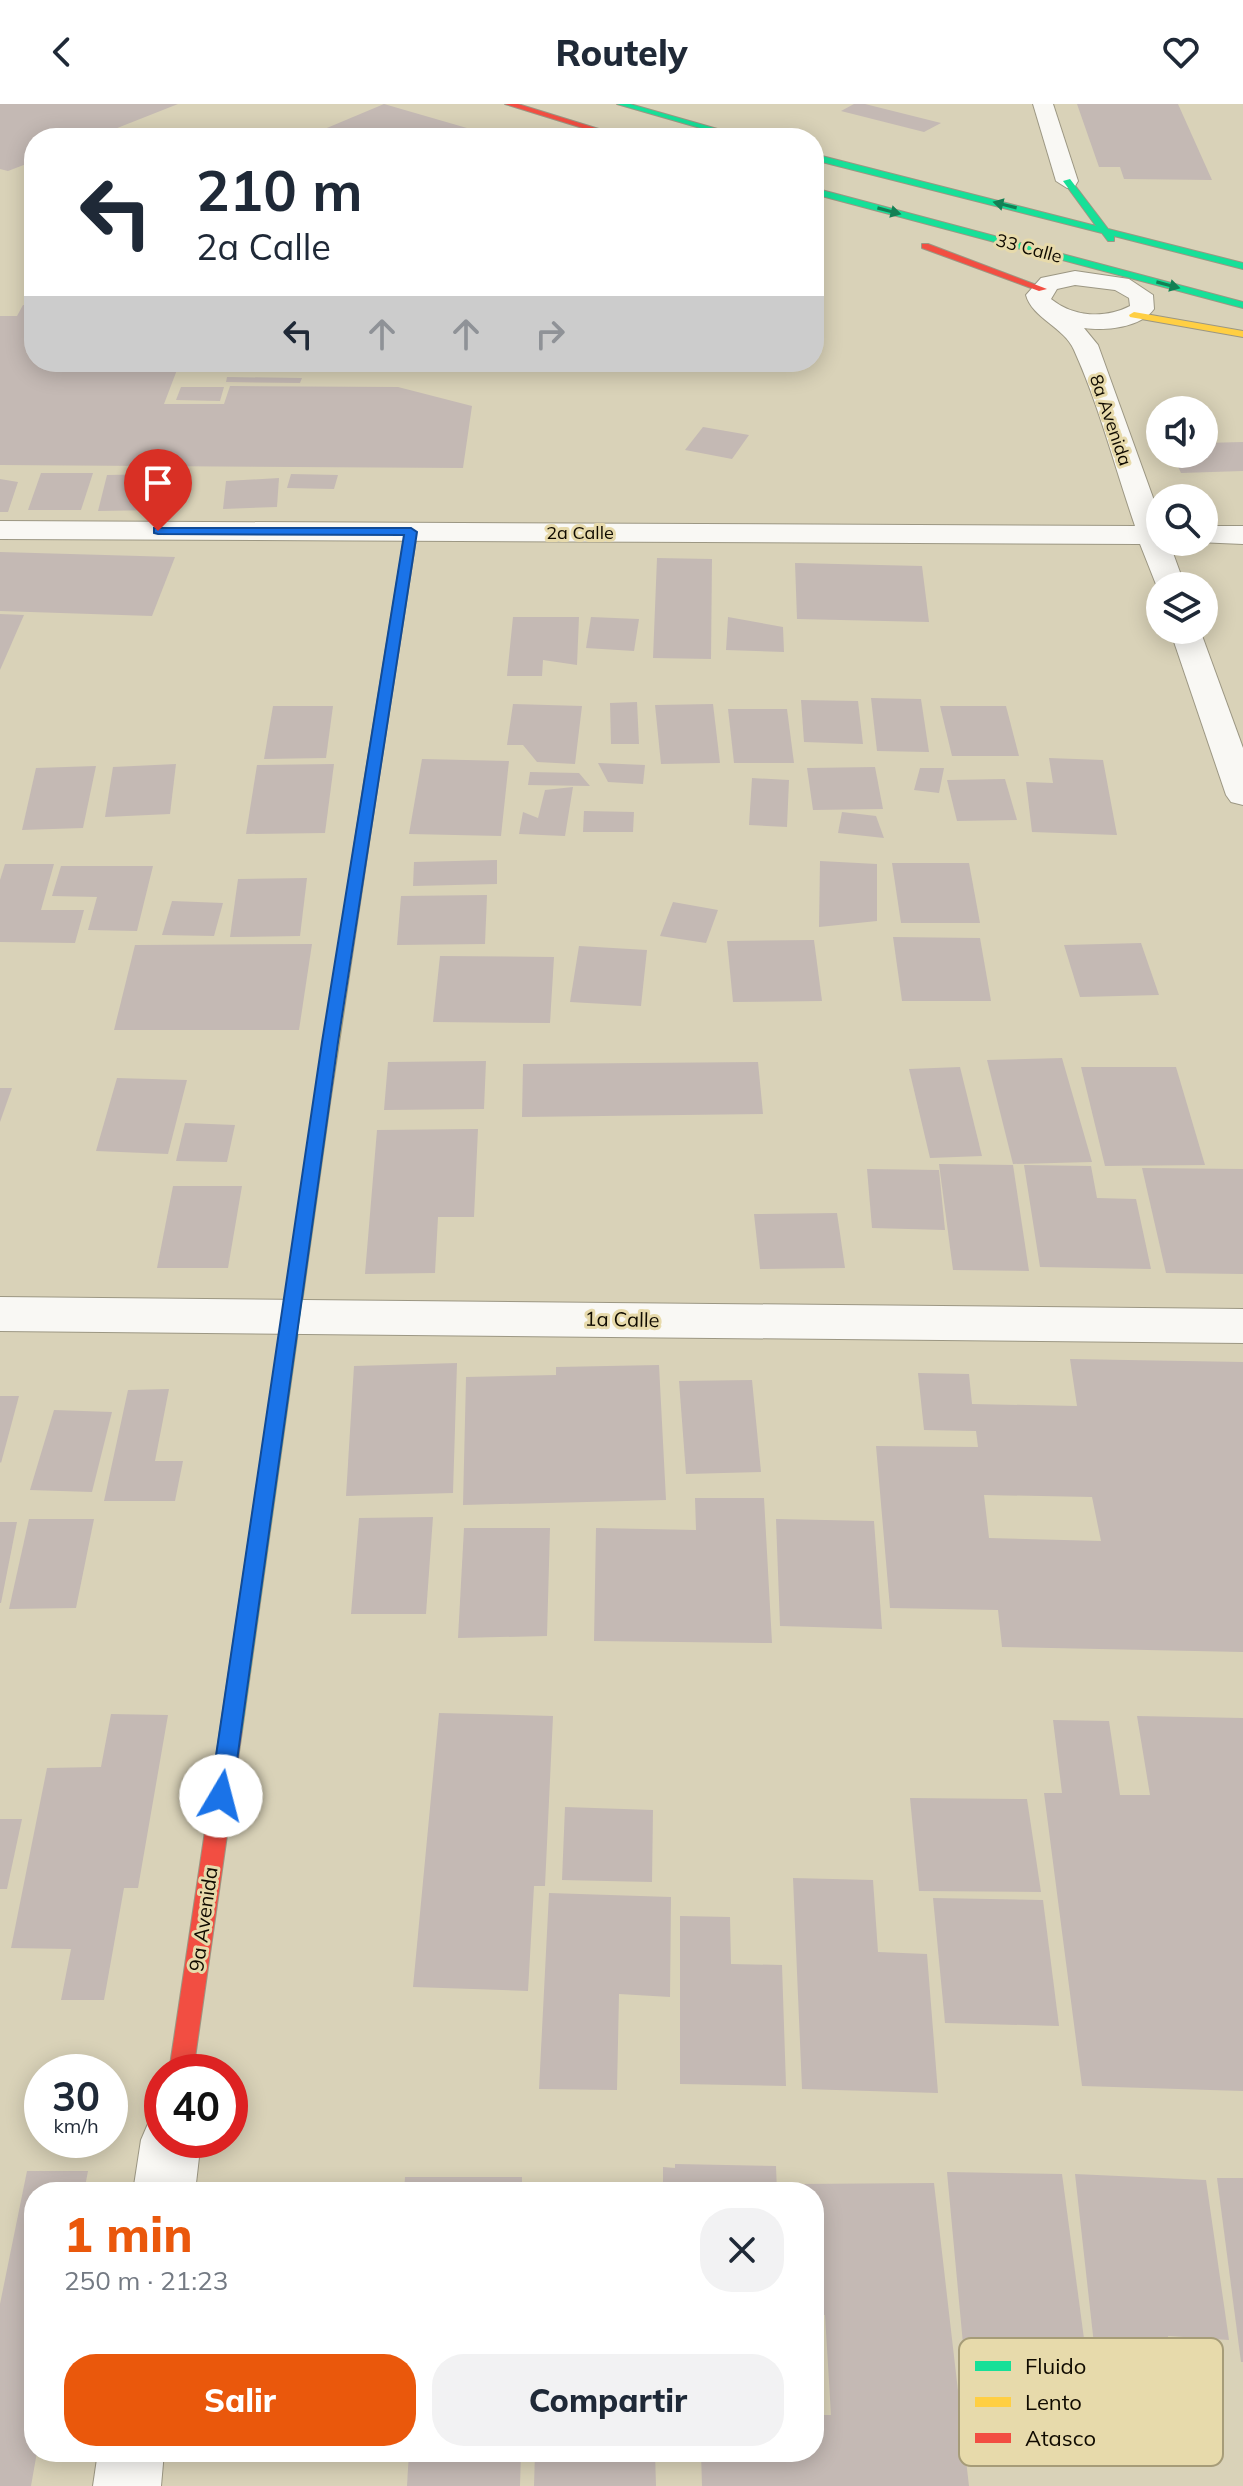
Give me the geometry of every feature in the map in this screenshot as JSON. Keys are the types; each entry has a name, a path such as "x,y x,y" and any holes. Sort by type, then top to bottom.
{"main road":[{"path":"509,104 590,128"},
{"path":"621,104 709,128"},
{"name":"33 Calle","path":"824,160 1243,266"},
{"path":"1067,181 1053,217 1069,267"},
{"path":"1067,181 1106,230 1132,301"},
{"name":"33 Calle","path":"824,194 1069,267"},
{"path":"824,208 868,226"},
{"path":"911,242 1042,289"},
{"path":"1132,301 1243,305"},
{"path":"1132,301 1243,334"},
{"name":"9a Avenida","path":"184,2054 293,1315 330,1042 411,532"}],"street":[{"path":"1043,104 1067,181"},
{"path":"1042,289 1069,267 1107,280 1132,301"},
{"name":"8a Avenida","path":"1042,289 1040,302 1058,314 1085,345 1146,508"},
{"path":"1058,314 1089,321 1132,301"},
{"path":"1085,345 1132,301"},
{"name":"2a Calle","path":"0,530 1146,535"},
{"path":"1218,535 1243,535"},
{"path":"1190,644 1243,795"},
{"name":"1a Calle","path":"0,1314 1243,1326"},
{"path":"165,2182 169,2158"},
{"path":"127,2486 130,2462"}],"building":[{"path":"0,104 178,104 117,128 24,128 24,165 8,171 0,169"},
{"path":"384,104 467,128 327,128"},
{"path":"854,104 941,123 924,132 841,111"},
{"path":"1077,104 1178,104 1212,180 1124,179 1120,167 1099,167"},
{"path":"24,305 24,372 176,372 164,404 224,404 230,386 398,387 472,406 463,468 0,465 0,316 17,316"},
{"path":"227,377 302,378 300,383 226,382"},
{"path":"181,387 224,387 220,401 176,400"},
{"path":"703,427 749,435 732,459 685,450"},
{"path":"1243,442 1243,471 1181,473 1179,468 1218,468 1218,443"},
{"path":"41,473 93,473 81,510 28,510"},
{"path":"165,474 157,510 98,511 107,475"},
{"path":"291,474 338,475 334,489 287,488"},
{"path":"279,478 277,507 223,509 226,481"},
{"path":"0,479 18,482 8,512 0,512"},
{"path":"0,552 175,557 152,616 0,611"},
{"path":"657,558 712,559 711,659 653,658"},
{"path":"795,563 922,566 929,622 797,619"},
{"path":"0,614 24,615 0,670"},
{"path":"513,617 579,617 577,665 543,660 542,676 507,676"},
{"path":"591,617 639,619 634,651 586,648"},
{"path":"728,617 783,627 784,652 726,650"},
{"path":"871,698 921,699 929,752 877,751"},
{"path":"801,700 858,701 863,744 804,742"},
{"path":"637,702 639,744 611,744 610,703"},
{"path":"513,704 582,706 575,764 537,762 523,745 507,745"},
{"path":"713,704 720,763 661,764 655,705"},
{"path":"273,706 333,706 326,758 264,759"},
{"path":"940,706 1006,706 1019,756 952,756"},
{"path":"728,709 787,709 794,763 734,763"},
{"path":"1049,758 1103,760 1117,835 1032,832 1026,782 1053,783"},
{"path":"422,759 509,761 501,836 409,834"},
{"path":"598,763 645,765 643,784 608,782"},
{"path":"176,764 170,814 105,817 113,767"},
{"path":"334,764 325,833 246,834 257,765"},
{"path":"96,766 83,828 22,830 36,768"},
{"path":"875,767 883,809 813,810 807,768"},
{"path":"920,768 944,768 939,793 914,790"},
{"path":"530,772 579,773 590,786 528,785"},
{"path":"752,778 789,780 787,827 749,825"},
{"path":"1005,779 1017,820 957,821 947,780"},
{"path":"573,787 565,836 519,834 523,812 538,818 545,790"},
{"path":"584,811 634,812 633,832 583,832"},
{"path":"842,812 876,816 884,838 838,833"},
{"path":"497,860 497,884 413,886 414,862"},
{"path":"820,861 877,864 877,921 819,927"},
{"path":"892,863 969,863 980,923 901,923"},
{"path":"5,864 54,864 41,910 84,910 75,943 0,942 0,880"},
{"path":"61,866 153,866 137,931 88,930 97,897 52,896"},
{"path":"307,878 300,936 230,937 238,879"},
{"path":"487,895 485,944 397,945 401,896"},
{"path":"172,901 223,903 214,936 162,935"},
{"path":"673,902 718,910 706,943 660,936"},
{"path":"893,937 980,938 991,1001 902,1001"},
{"path":"814,940 822,1001 733,1002 727,941"},
{"path":"1141,943 1159,995 1080,997 1064,945"},
{"path":"312,944 299,1030 114,1030 135,945"},
{"path":"579,946 647,950 641,1006 570,1002"},
{"path":"440,956 554,957 550,1023 433,1022"},
{"path":"1062,1058 1092,1162 1013,1164 987,1060"},
{"path":"486,1061 484,1109 384,1110 388,1062"},
{"path":"758,1062 763,1114 522,1117 523,1064"},
{"path":"960,1067 982,1156 930,1158 909,1069"},
{"path":"1081,1067 1176,1067 1205,1165 1105,1166"},
{"path":"117,1078 187,1080 168,1154 96,1151"},
{"path":"0,1088 12,1088 0,1122"},
{"path":"185,1123 235,1125 227,1162 176,1161"},
{"path":"478,1129 474,1217 438,1217 435,1273 365,1274 377,1130"},
{"path":"939,1164 1013,1165 1029,1271 953,1270"},
{"path":"1024,1165 1091,1166 1097,1198 1136,1199 1151,1269 1040,1267"},
{"path":"1142,1168 1243,1169 1243,1274 1166,1273"},
{"path":"867,1169 939,1170 945,1230 872,1228"},
{"path":"173,1186 242,1186 228,1268 157,1268"},
{"path":"837,1213 845,1268 760,1269 754,1214"},
{"path":"1070,1359 1243,1362 1243,1652 1002,1647 998,1610 890,1608 876,1446 978,1447 976,1431 924,1430 918,1373 969,1374 972,1404 1077,1406","holes":["984,1495 1092,1497 1101,1541 989,1538"]},
{"path":"457,1363 453,1493 346,1496 354,1366"},
{"path":"659,1365 666,1500 463,1505 466,1377 556,1375 556,1367"},
{"path":"752,1380 761,1472 686,1474 679,1381"},
{"path":"169,1389 155,1461 183,1461 175,1501 104,1501 128,1390"},
{"path":"0,1396 19,1396 1,1463 0,1462"},
{"path":"54,1410 112,1412 92,1492 30,1490"},
{"path":"695,1498 764,1498 772,1643 594,1641 596,1528 696,1530"},
{"path":"433,1517 426,1614 351,1614 359,1518"},
{"path":"29,1519 94,1519 76,1608 9,1609"},
{"path":"776,1519 874,1521 882,1629 780,1626"},
{"path":"0,1522 17,1522 1,1603 0,1603"},
{"path":"464,1528 550,1528 547,1636 458,1638"},
{"path":"439,1713 553,1716 545,1886 534,1886 528,1991 413,1987"},
{"path":"111,1714 168,1715 138,1888 124,1888 104,2000 61,2000 71,1949 11,1948 47,1768 101,1767"},
{"path":"1137,1716 1243,1718 1243,2091 1082,2086 1044,1793 1062,1793 1053,1720 1109,1721 1120,1795 1150,1795"},
{"path":"910,1798 1027,1799 1041,1892 919,1891"},
{"path":"565,1807 653,1810 652,1882 562,1880"},
{"path":"0,1819 22,1819 7,1889 0,1889"},
{"path":"793,1878 873,1880 878,1952 927,1954 938,2093 802,2089"},
{"path":"549,1893 671,1897 670,1997 619,1994 617,2090 539,2089"},
{"path":"933,1898 1043,1900 1059,2026 945,2023"},
{"path":"680,1916 730,1917 731,1964 782,1965 786,2086 680,2084"},
{"path":"675,2164 776,2166 777,2182 663,2182 663,2167 675,2168"},
{"path":"27,2171 88,2171 86,2182 25,2182"},
{"path":"947,2172 1062,2174 1084,2338 962,2338"},
{"path":"1075,2174 1206,2180 1229,2340 1168,2336 1093,2338"},
{"path":"405,2177 522,2177 522,2182 405,2182"},
{"path":"1217,2178 1243,2178 1243,2362 1241,2362"},
{"path":"934,2183 959,2399 959,2466 967,2466 969,2486 702,2486 701,2462 824,2462 824,2415 831,2415 824,2315 824,2184"},
{"path":"24,2186 24,2462 35,2462 31,2486 0,2486 0,2304"},
{"path":"408,2462 521,2462 520,2486 407,2486"},
{"path":"535,2462 655,2462 656,2486 534,2486"}],"traffic: fast":[{"path":"621,104 709,128"},
{"path":"824,160 1243,266"},
{"path":"1067,181 1111,239"},
{"path":"824,194 1243,305"},
{"path":"231,1731 322,1103"}],"traffic: slow":[{"path":"1134,315 1243,334"},
{"path":"322,1103 371,783"}],"traffic: jam":[{"path":"509,104 590,128"},
{"path":"925,246 1042,289"},
{"path":"371,783 411,532"},
{"path":"184,2054 231,1731"}],"route":[{"path":"158,531 411,532 330,1042 293,1315 221,1796"}]}
